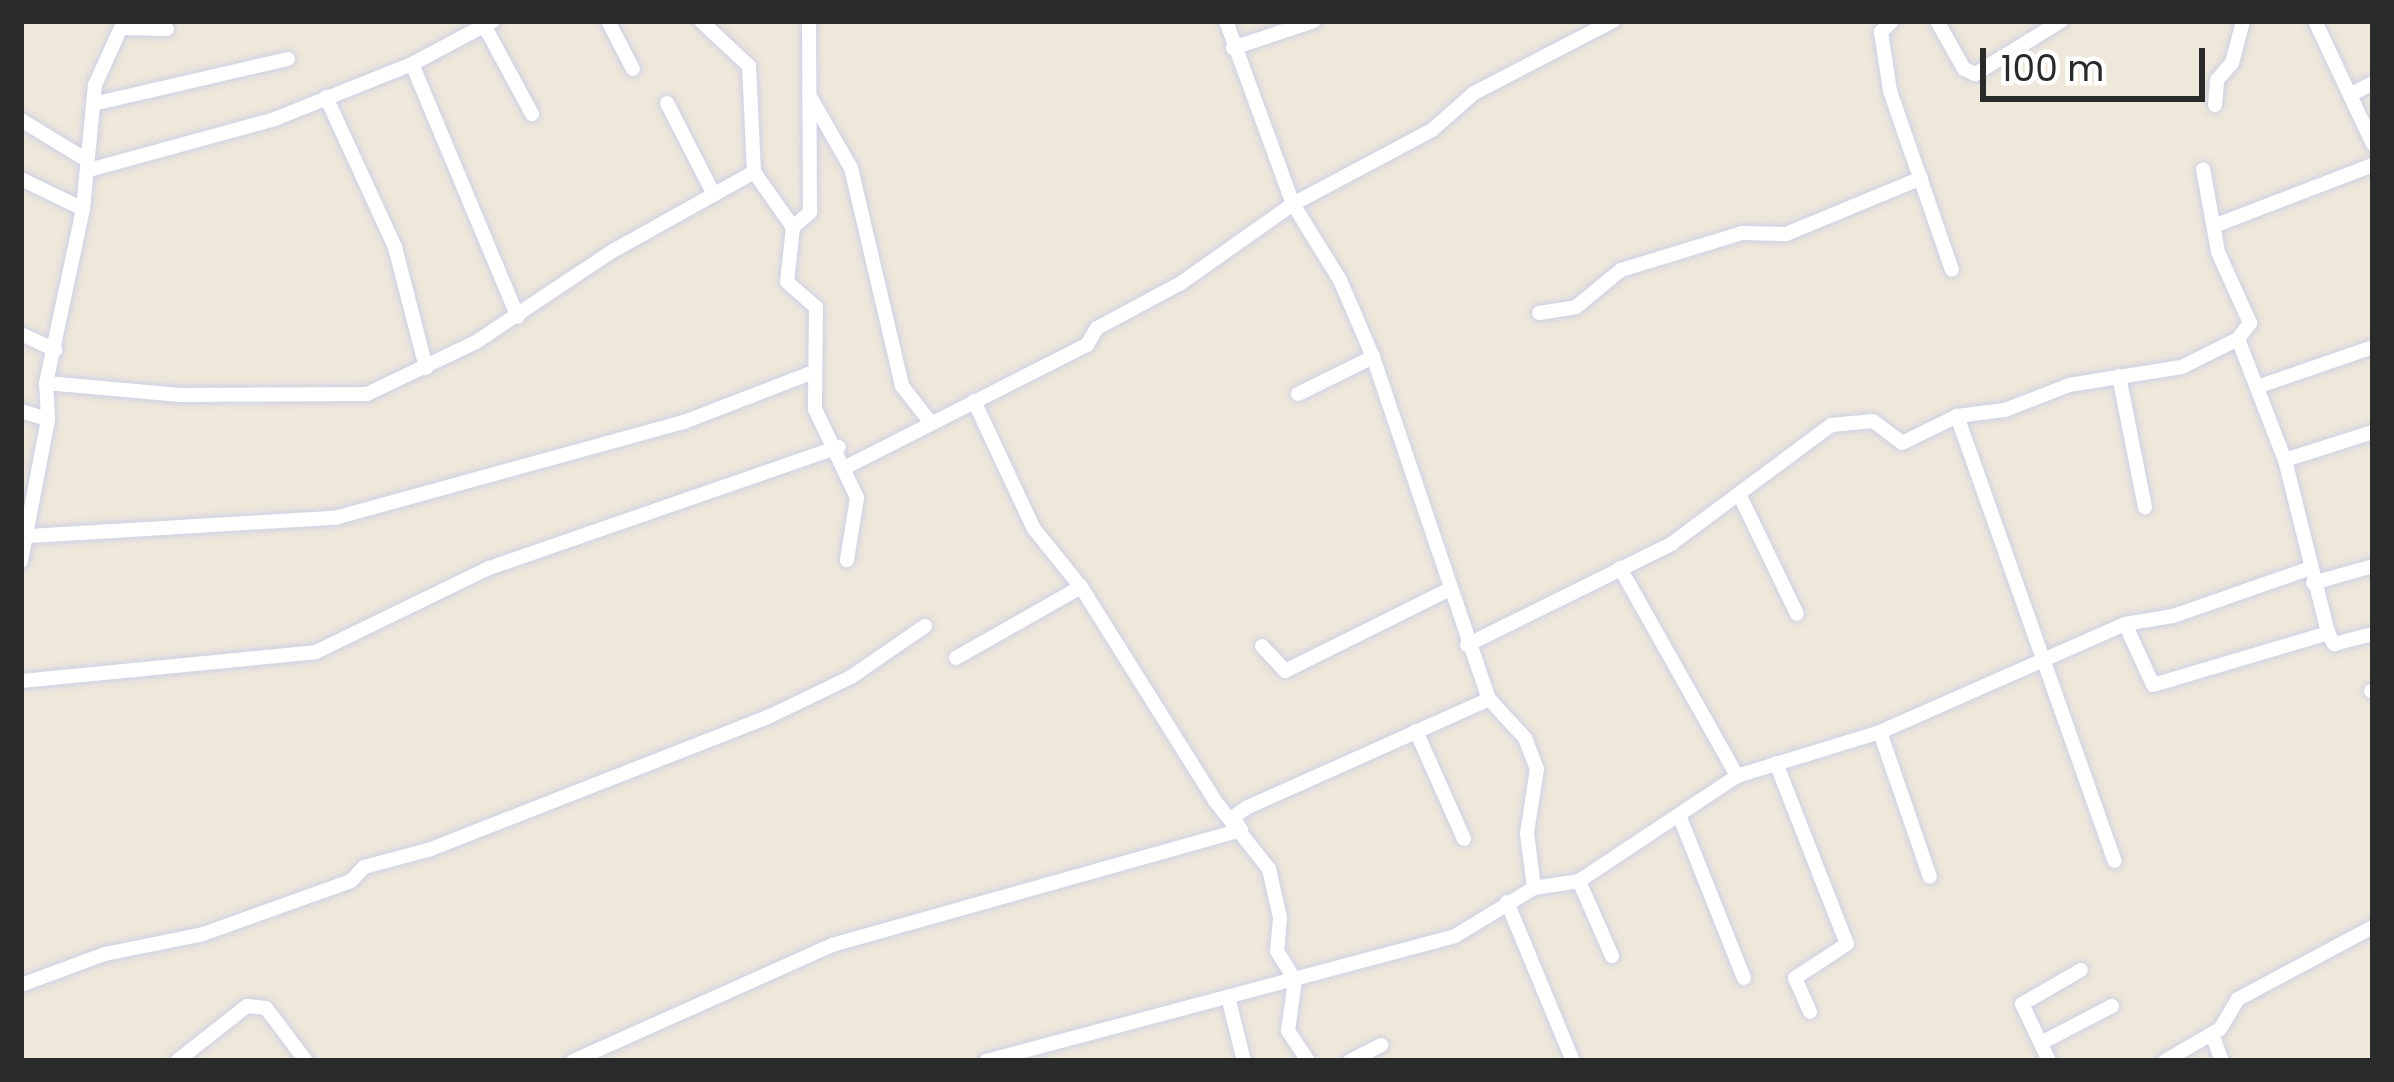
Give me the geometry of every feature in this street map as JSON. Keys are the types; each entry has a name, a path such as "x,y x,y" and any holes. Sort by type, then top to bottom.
{"street":[{"path":"608,21 633,69"},
{"path":"701,21 749,66 746,121 754,172 793,227 787,282 816,308 820,327 811,373 815,409 848,466 856,498 848,560"},
{"path":"793,227 810,212 809,21"},
{"path":"1226,21 1293,204 1340,280 1373,357 1448,590 1489,699 1525,738 1537,769 1527,833 1534,888"},
{"path":"1233,48 1314,21"},
{"path":"848,466 1087,345 1097,328 1181,283 1293,204 1432,130 1474,93 1613,21"},
{"path":"1892,21 1881,32 1883,57 1952,270"},
{"path":"1937,21 1964,69 1975,74 2061,21"},
{"path":"2215,105 2217,80 2232,63 2242,21"},
{"path":"2315,21 2373,145"},
{"path":"21,120 87,164 189,147 412,64 489,24 532,114"},
{"path":"21,557 48,418 46,383 83,209 93,104 123,25 166,29"},
{"path":"93,104 288,59"},
{"path":"412,64 518,317"},
{"path":"2352,94 2373,82"},
{"path":"809,95 851,167 902,386 931,423"},
{"path":"326,98 395,247 427,368"},
{"path":"667,103 714,195"},
{"path":"2219,224 2373,165"},
{"path":"1467,645 1671,544 1831,425 1873,421 1902,443 1957,416 2119,376 2182,367 2238,339 2249,322 2218,252 2219,224 2203,169"},
{"path":"46,383 180,395 367,394 427,368 518,317 754,172"},
{"path":"1539,314 1576,308 1622,270 1742,233 1786,234 1921,178"},
{"path":"21,179 83,209"},
{"path":"21,334 56,350"},
{"path":"2238,339 2285,460 2310,576 2328,633 2334,644 2373,634"},
{"path":"2258,387 2373,346"},
{"path":"1298,394 1373,357"},
{"path":"28,536 335,518 684,422 811,373"},
{"path":"2119,376 2145,507"},
{"path":"974,401 1034,529 1081,587 1269,868 1276,951 1295,980 1288,1030 1308,1061"},
{"path":"21,411 48,418"},
{"path":"1957,416 2116,861"},
{"path":"2285,460 2373,432"},
{"path":"21,680 316,652 489,568 838,447"},
{"path":"1739,494 1797,614"},
{"path":"986,1061 1047,1053 1455,935 1534,888 1579,881 1681,820 1737,776 1880,732 2045,664 2125,624 2173,616 2310,576 2373,566"},
{"path":"1620,568 1737,776"},
{"path":"956,658 1081,587"},
{"path":"1262,646 1285,671 1448,590"},
{"path":"2125,624 2153,685 2328,633"},
{"path":"21,985 288,904 351,881 364,867 431,849 770,716 851,677 925,626"},
{"path":"1240,830 1233,818 1248,807 1489,699"},
{"path":"1416,731 1464,839"},
{"path":"1880,732 1930,877"},
{"path":"1775,763 1847,944 1795,978 1810,1012"},
{"path":"1681,820 1744,978"},
{"path":"573,1061 686,1004 832,945 1240,830"},
{"path":"1579,881 1612,956"},
{"path":"1507,902 1573,1061"},
{"path":"2165,1061 2212,1034 2238,999 2314,952 2373,927"},
{"path":"2049,1061 2022,1004 2081,970"},
{"path":"1228,997 1244,1061"},
{"path":"177,1061 248,1006 266,1008 305,1060"},
{"path":"2041,1043 2112,1006"},
{"path":"2212,1034 2222,1061"},
{"path":"1349,1061 1381,1045"}]}
